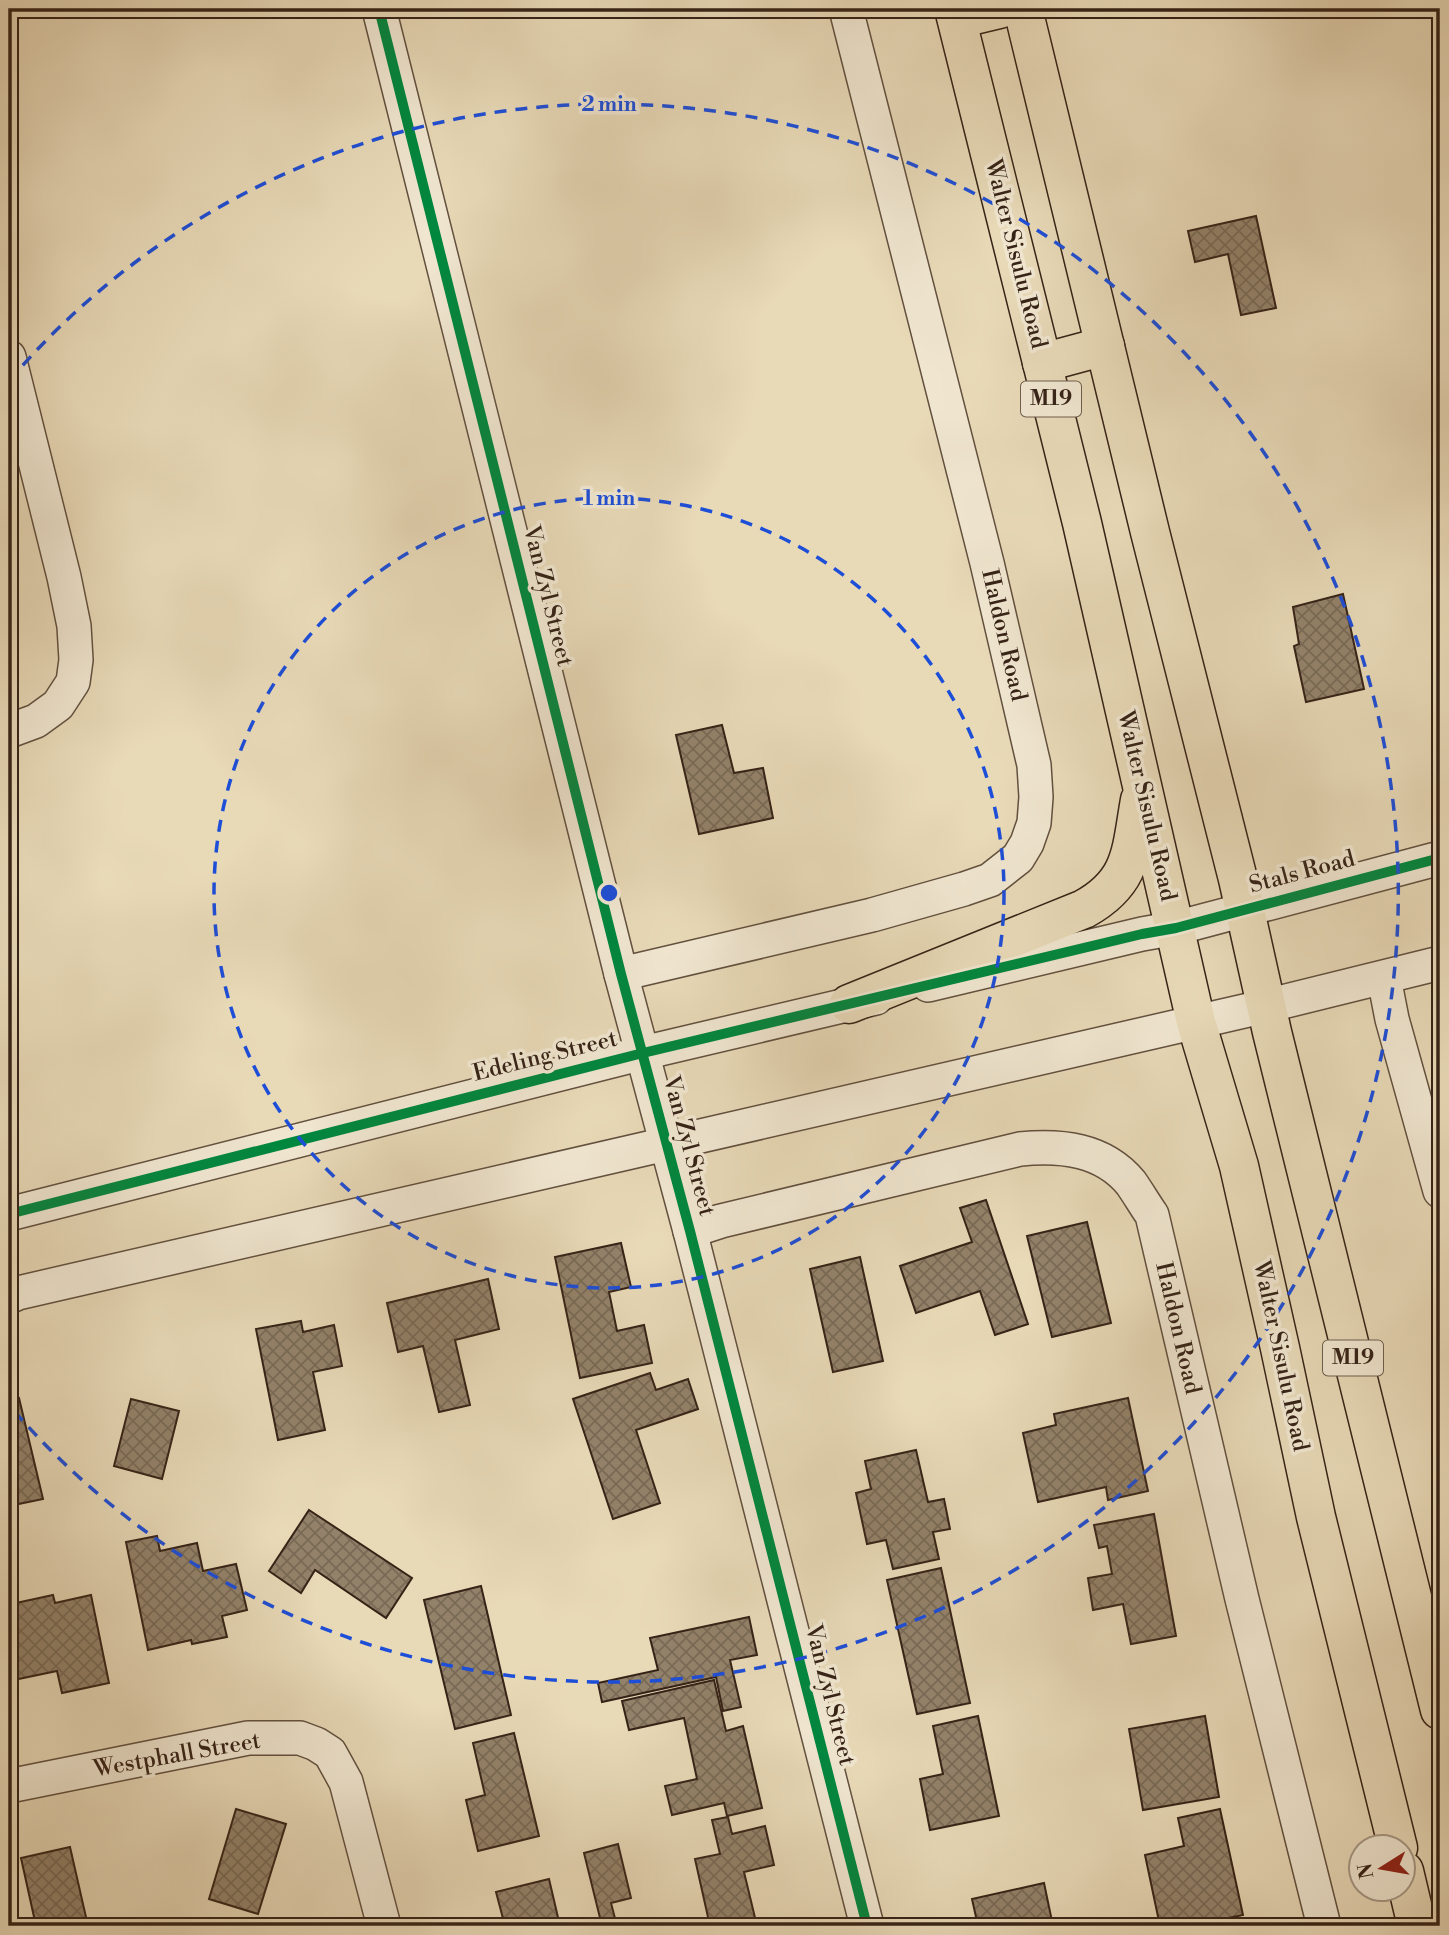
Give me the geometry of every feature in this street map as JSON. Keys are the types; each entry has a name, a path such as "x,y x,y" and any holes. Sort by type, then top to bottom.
{"highway":[{"path":"956,14 999,9"},
{"name":"M19","path":"1023,9 1440,1710"},
{"name":"Walter Sisulu Road","path":"956,14 1082,523 1196,1022 1239,1166 1316,1517 1395,1834"},
{"path":"1042,363 1105,346"},
{"path":"849,1004 1084,909 1100,900 1112,890 1128,862 1142,790"},
{"path":"1412,1904 1417,1926"}],"street":[{"name":"Van Zyl Street","path":"379,9 621,974 690,1231 867,1926"},
{"name":"Haldon Road","path":"621,974 872,915 990,880 1018,858 1034,823 1034,765 997,603 846,9"},
{"path":"9,357 64,577 74,626 76,660 73,682 58,705 36,721 9,731"},
{"name":"Stals Road","path":"1176,928 1440,858"},
{"name":"Edeling Street","path":"9,1214 643,1053 1176,928"},
{"path":"9,1297 31,1289 1266,1006 1440,963"},
{"path":"1384,978 1392,1019 1440,1191"},
{"name":"Haldon Road","path":"690,1231 1020,1149 1049,1146 1078,1150 1105,1161 1129,1182 1152,1215 1241,1599 1324,1926"},
{"name":"Westphall Street","path":"9,1786 248,1738 300,1738 330,1753 346,1782 384,1926"}],"building":[{"path":"1256,216 1276,308 1241,315 1228,254 1195,262 1188,231"},
{"path":"1343,594 1364,689 1306,702 1294,646 1299,644 1293,607"},
{"path":"722,725 734,773 763,768 773,818 699,834 676,735"},
{"path":"986,1200 1028,1324 995,1335 980,1291 916,1313 900,1266 972,1242 960,1208"},
{"path":"1087,1222 1111,1323 1052,1337 1027,1236"},
{"path":"621,1243 631,1287 609,1292 617,1331 644,1325 652,1363 580,1378 555,1257"},
{"path":"860,1257 883,1361 833,1372 810,1269"},
{"path":"488,1279 499,1329 455,1340 470,1405 439,1412 423,1346 398,1352 387,1303"},
{"path":"301,1321 303,1332 334,1325 342,1366 313,1372 325,1430 278,1440 256,1329"},
{"path":"650,1373 656,1390 688,1379 698,1409 636,1430 660,1503 613,1519 573,1399"},
{"path":"19,1398 43,1499 9,1506 9,1400"},
{"path":"1128,1398 1148,1491 1108,1500 1106,1487 1038,1502 1023,1433 1056,1425 1054,1414"},
{"path":"131,1399 179,1411 162,1479 114,1466"},
{"path":"916,1450 928,1502 944,1499 950,1529 933,1532 939,1559 893,1569 886,1540 867,1544 856,1493 871,1489 865,1461"},
{"path":"309,1510 412,1578 386,1618 315,1570 301,1593 269,1571"},
{"path":"1154,1514 1176,1636 1131,1644 1123,1604 1093,1610 1088,1578 1112,1574 1107,1546 1099,1548 1094,1525"},
{"path":"157,1536 160,1551 197,1543 203,1571 236,1564 247,1610 222,1616 227,1637 192,1644 191,1640 148,1650 126,1542"},
{"path":"9,1567 16,1603 53,1595 55,1603 91,1595 109,1683 62,1693 57,1671 9,1681"},
{"path":"941,1568 970,1703 917,1714 887,1580"},
{"path":"481,1586 511,1715 455,1729 424,1600"},
{"path":"749,1617 757,1655 730,1660 741,1707 723,1711 716,1677 602,1702 598,1683 658,1670 650,1638"},
{"path":"714,1680 726,1731 743,1726 762,1808 727,1816 724,1803 672,1815 665,1786 697,1779 684,1718 629,1730 622,1701"},
{"path":"978,1716 999,1816 930,1830 920,1779 943,1774 933,1726"},
{"path":"1205,1716 1219,1797 1143,1810 1129,1729"},
{"path":"514,1733 539,1836 478,1851 466,1800 485,1795 473,1743"},
{"path":"236,1809 286,1824 258,1914 209,1899"},
{"path":"1220,1809 1243,1915 1190,1926 1160,1926 1145,1855 1184,1846 1178,1818"},
{"path":"728,1817 732,1834 765,1826 774,1865 744,1872 757,1926 710,1926 695,1859 720,1854 712,1820"},
{"path":"618,1844 631,1898 611,1903 617,1926 602,1926 584,1853"},
{"path":"70,1847 88,1926 36,1926 21,1858"},
{"path":"549,1879 560,1926 505,1926 496,1892"},
{"path":"1044,1883 1053,1926 978,1926 972,1899"}],"cycle path":[{"path":"379,9 621,974 690,1231 867,1926"},
{"path":"9,1214 643,1053 1176,928 1440,858"}]}
